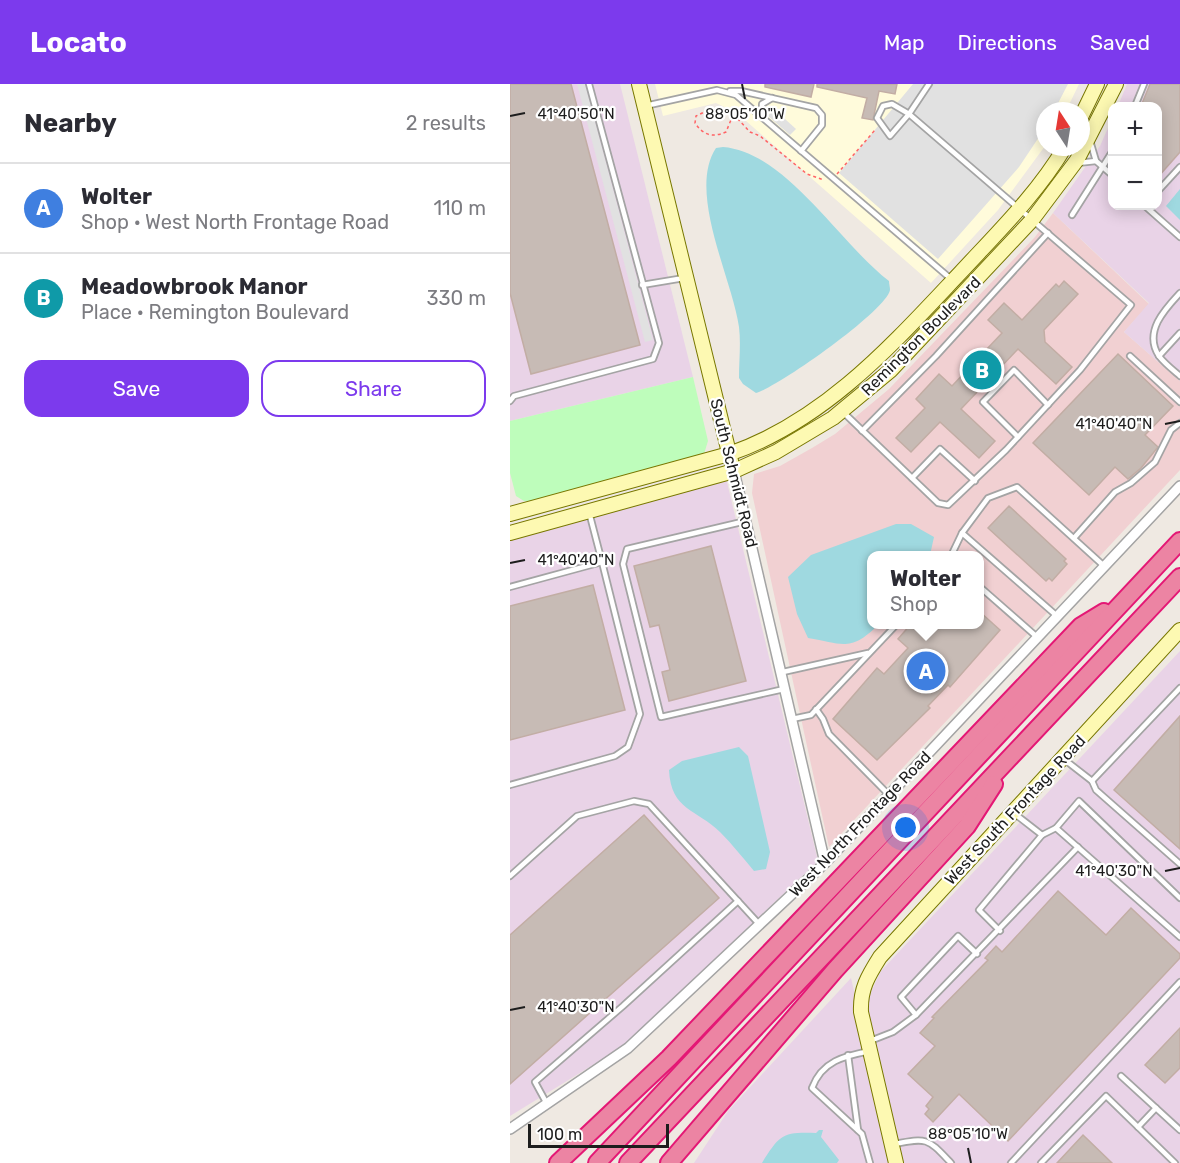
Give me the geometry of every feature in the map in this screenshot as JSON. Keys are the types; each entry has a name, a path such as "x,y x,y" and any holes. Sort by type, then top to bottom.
{"highway":[{"path":"597,1163 1180,541"},
{"path":"628,1163 1180,577"},
{"path":"558,1163 669,1058 1081,626 1126,598"},
{"path":"669,1163 835,970 967,826 1014,752"}],"street":[{"name":"South Schmidt Road","path":"639,84 783,672 784,689 825,863"},
{"path":"1088,102 1097,84"},
{"name":"Remington Boulevard","path":"510,533 734,471 776,453 842,411 891,370 1032,220 1074,164 1091,136 1116,84"},
{"name":"Remington Boulevard","path":"510,514 729,454 778,434 831,398 894,343 1018,210 1058,156"},
{"name":"West North Frontage Road","path":"510,1129 628,1048 825,863 1180,486"},
{"name":"West South Frontage Road","path":"868,1047 860,997 865,980 880,957 1180,630"},
{"path":"868,1047 896,1163"}],"lane":[{"path":"510,401 514,396 653,359 659,343 590,84"},
{"path":"842,411 938,504 948,505 975,481 1048,405 1080,370 1131,305 909,114 892,104 883,106 877,118 881,126 890,135 909,114 929,84"},
{"path":"1137,102 1144,84"},
{"path":"644,106 708,92 741,91 812,106 822,115 820,129 801,151"},
{"path":"727,92 736,95 953,281"},
{"path":"762,117 762,104 769,99 777,98"},
{"path":"1091,136 1090,147 1096,160 1108,171"},
{"path":"1072,215 1111,156"},
{"path":"1074,164 1096,160"},
{"path":"1162,187 1180,167"},
{"path":"1150,210 1180,237"},
{"path":"862,431 936,356 1048,233"},
{"path":"642,285 686,278"},
{"path":"1180,293 1156,319 1154,344 1159,356 1180,376"},
{"path":"1159,356 1180,333"},
{"path":"1130,356 1180,402"},
{"path":"1018,437 983,402 1014,370 1048,405"},
{"path":"1074,538 1115,492 1131,483 1155,462 1171,430 1180,423"},
{"path":"912,478 940,449 975,481"},
{"path":"953,551 962,532 988,498 1017,487 1104,566"},
{"path":"510,785 615,756 628,747 635,733 640,714 635,688 589,511"},
{"path":"746,521 627,549 623,564 662,717 784,689"},
{"path":"962,532 983,551"},
{"path":"984,551 1057,616"},
{"path":"510,587 602,562"},
{"path":"984,591 1037,637"},
{"path":"792,719 811,715 892,629"},
{"path":"783,672 868,653"},
{"path":"1092,781 1180,688"},
{"path":"816,709 824,719 829,734 889,795"},
{"path":"1063,758 1092,781 1096,790 1180,864"},
{"path":"510,876 577,816 634,801 649,804 759,924"},
{"path":"1000,931 979,910 1042,835 1056,828 1079,801 1180,898"},
{"path":"1013,813 1042,835"},
{"path":"1056,828 1180,937"},
{"path":"870,1163 862,1134 812,1088 816,1077 830,1062 868,1047 916,1015 1000,931 1078,847"},
{"path":"548,1104 535,1082 623,1006 738,901"},
{"path":"916,1015 901,997 958,936 977,954"},
{"path":"1011,1163 1180,982"},
{"path":"848,1056 858,1130"},
{"path":"1121,1076 1180,1130"},
{"path":"1041,1163 1106,1096 1175,1163"},
{"path":"1138,1127 1156,1108"},
{"path":"892,1144 919,1139 934,1144 951,1163"}],"path":[{"path":"733,115 726,132 717,136 707,135 695,123 696,116 713,108 724,109 733,115 750,132 760,136 807,174 827,182 881,126"}],"shaded area":[{"path":"510,84 620,84 693,377 510,421"},
{"path":"577,84 585,84 653,340 645,342"},
{"path":"655,84 1079,84 1070,102 1036,102 1038,156 998,210 931,283 737,113 716,103 663,116"},
{"path":"913,84 1068,84 1059,102 1036,102 1036,142 1019,167 938,259 839,173"},
{"path":"1127,84 1180,84 1180,381 1124,332 1149,303 1053,213 1100,146 1108,128 1108,210 1162,210 1162,102 1120,102"},
{"path":"774,109 796,129 790,135 768,116"},
{"path":"1053,213 1149,304 1124,332 1180,381 1180,470 829,847 752,493 754,474 780,466 835,434 889,389 1035,237"},
{"path":"726,478 818,861 622,1047 510,1116 510,536"},
{"path":"1180,651 1180,1163 903,1163 876,1054 867,1000 881,971"},
{"path":"851,978 893,1163 694,1163 728,1111"}],"green space":[{"path":"693,377 708,441 704,454 531,501 524,501 516,496 510,473 510,421"}],"water":[{"path":"723,147 746,153 768,165 790,182 870,265 889,281 890,290 884,300 852,330 786,377 756,393 743,384 739,378 739,327 709,211 706,188 708,166 716,148"},
{"path":"1180,189 1180,220 1166,206"},
{"path":"896,524 911,524 934,537 931,551 867,551 867,629 874,629 853,643 838,644 808,638 797,614 788,577 811,555"},
{"path":"739,747 748,756 770,852 766,869 754,871 720,832 680,802 671,783 669,770 682,761"},
{"path":"823,1130 821,1137 839,1160 837,1163 762,1163 773,1146 783,1137 796,1133 816,1133"}],"building":[{"path":"510,84 571,84 640,345 531,374 510,293"},
{"path":"765,84 814,84 811,97 765,87"},
{"path":"817,84 897,84 895,94 879,91 873,120 862,118 867,98 817,87"},
{"path":"1150,84 1180,84 1180,152 1162,172 1162,102 1143,102"},
{"path":"1064,281 1078,294 1044,330 1045,342 1072,367 1056,384 1018,349 961,409 995,441 979,458 940,422 911,452 896,438 925,408 916,399 939,374 952,386 1002,333 988,320 1004,303 1022,320 1056,284 1059,287"},
{"path":"1118,354 1173,406 1145,435 1158,447 1141,468 1128,479 1115,467 1089,495 1033,443"},
{"path":"1009,506 1066,559 1064,561 1067,564 1052,581 1049,578 1046,581 988,528"},
{"path":"711,546 746,681 669,701 662,672 670,670 659,625 650,627 634,566"},
{"path":"593,585 625,710 510,740 510,606"},
{"path":"984,616 1000,630 950,687 948,685 928,706 930,708 877,760 833,719 877,668 884,674 908,648 898,639 907,629 984,629"},
{"path":"1180,716 1180,849 1114,790"},
{"path":"644,815 719,898 510,1084 510,935"},
{"path":"1058,891 1106,935 1131,908 1180,954 1180,958 1008,1141 959,1094 933,1122 925,1114 929,1109 926,1106 933,1097 908,1074 935,1046 920,1033 934,1018 932,1017 988,960 985,958 996,946 1002,952"},
{"path":"1180,1028 1180,1068 1165,1083 1145,1065"},
{"path":"1083,1135 1112,1163 1057,1163"}],"place":[{"name":"Meadowbrook Manor","path":"982,370"},
{"name":"Wolter","path":"926,671"}]}
